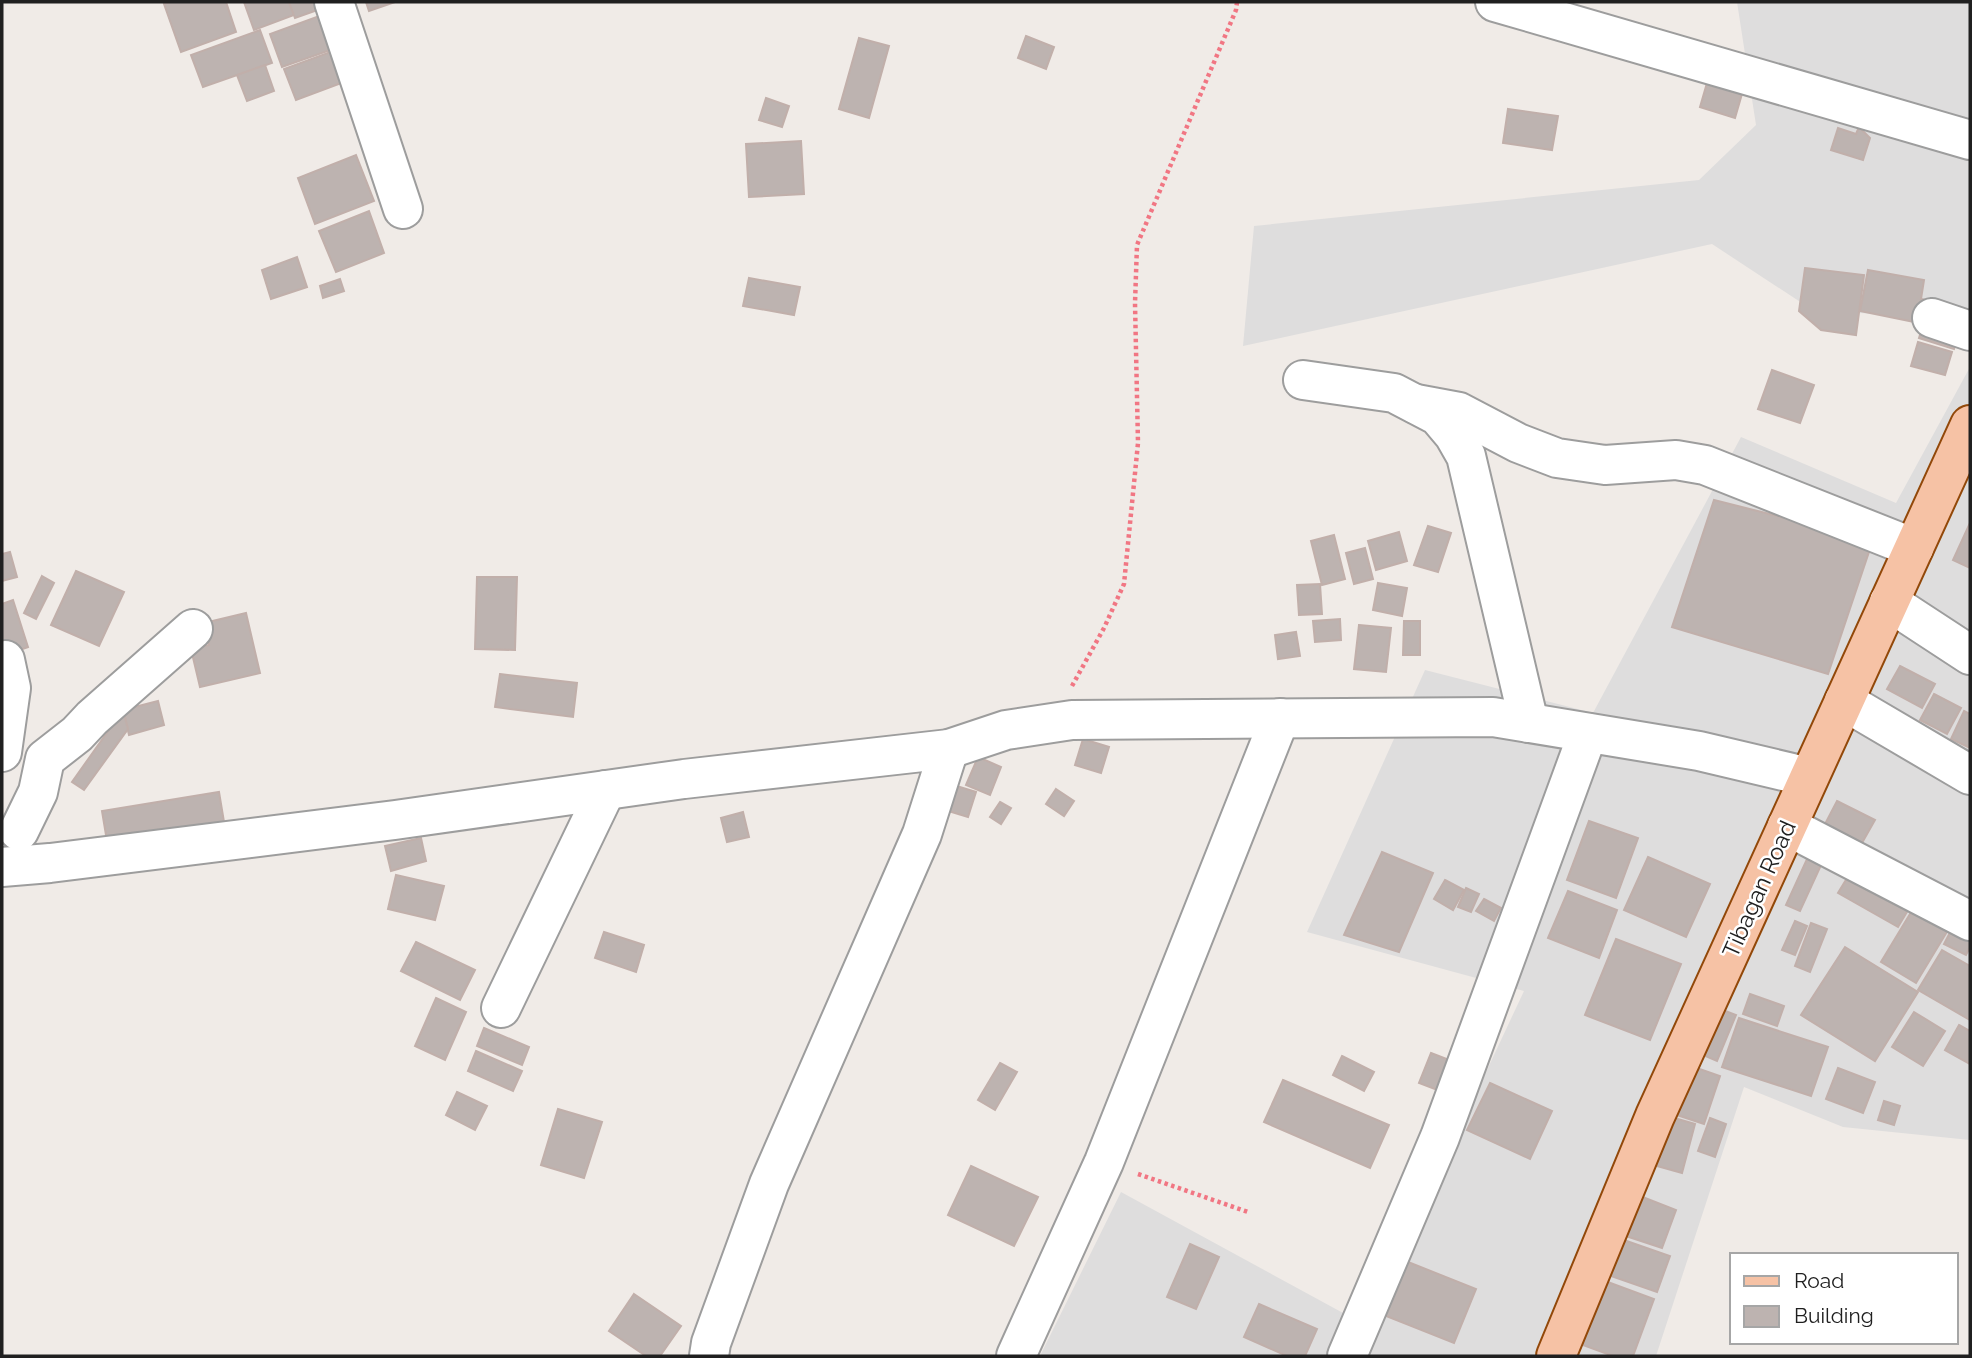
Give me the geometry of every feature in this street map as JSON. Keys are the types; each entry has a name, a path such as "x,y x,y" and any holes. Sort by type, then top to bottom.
{"main road":[{"name":"Tibagan Road","path":"1556,1356 1655,1116 1970,425"}],"street":[{"path":"334,2 403,209"},
{"path":"1495,2 1970,140"},
{"path":"1932,318 1970,331"},
{"path":"1303,380 1394,393 1438,416 1454,435 1466,457 1529,723"},
{"path":"1416,404 1459,412 1518,443 1557,458 1605,465 1676,460 1705,465 1914,548"},
{"path":"1889,602 1970,655"},
{"path":"50,863 10,820 38,792 45,759 77,734 193,629"},
{"path":"2,752 11,688 5,660"},
{"path":"1844,701 1970,775"},
{"path":"1016,1356 1104,1162 1280,718"},
{"path":"2,867 395,820 684,779 949,749 1006,730 1072,720 1493,718 1699,751 1809,777"},
{"path":"1347,1356 1440,1137 1588,733"},
{"path":"709,1356 711,1343 769,1184 922,834 949,749"},
{"path":"501,1008 606,790"},
{"path":"1787,826 1970,921"}],"path":[{"path":"1057,722 1077,674 1104,628 1124,584 1138,443 1135,303 1137,245 1236,10 1237,2"},
{"path":"1104,1162 1248,1212"}],"shaded area":[{"path":"1737,2 1970,2 1970,318 1814,311 1712,244 1243,346 1254,226 1699,180 1756,125"},
{"path":"1970,367 1970,1140 1843,1127 1744,1087 1656,1356 1040,1356 1121,1192 1367,1326 1524,991 1307,932 1425,670 1593,713 1741,437 1896,503"}],"building":[{"path":"226,2 236,32 181,52 164,4"},
{"path":"244,2 289,2 294,15 254,30"},
{"path":"289,2 331,2 332,5 295,18"},
{"path":"366,2 395,2 369,11"},
{"path":"333,11 345,45 282,67 270,34"},
{"path":"260,30 272,63 203,87 191,55"},
{"path":"1026,36 1054,47 1046,69 1018,58"},
{"path":"859,38 889,46 869,118 839,109"},
{"path":"344,47 355,78 296,100 284,69"},
{"path":"265,65 274,91 247,101 237,75"},
{"path":"1709,76 1744,87 1735,118 1700,107"},
{"path":"766,98 789,106 782,127 759,120"},
{"path":"1508,109 1558,116 1552,150 1503,143"},
{"path":"1859,127 1870,138 1863,160 1831,150 1838,128 1856,134"},
{"path":"801,141 804,194 749,197 746,144"},
{"path":"356,155 374,201 315,224 298,178"},
{"path":"369,211 384,253 336,272 319,231"},
{"path":"297,257 307,287 271,299 262,270"},
{"path":"1805,268 1864,275 1856,335 1821,330 1799,311"},
{"path":"1868,270 1924,280 1921,299 1934,301 1929,325 1860,311"},
{"path":"749,278 800,287 794,315 743,306"},
{"path":"340,279 344,291 323,298 320,286"},
{"path":"1925,319 1960,329 1954,349 1919,338"},
{"path":"1918,342 1952,352 1945,375 1911,366"},
{"path":"1772,370 1814,385 1800,423 1758,409"},
{"path":"1714,500 1873,540 1828,674 1672,627"},
{"path":"1970,523 1970,568 1953,560"},
{"path":"1428,526 1451,533 1438,572 1414,565"},
{"path":"1399,532 1407,561 1376,570 1368,541"},
{"path":"1334,535 1345,579 1322,585 1311,541"},
{"path":"1365,548 1373,579 1354,584 1346,553"},
{"path":"10,552 17,577 2,581 2,554"},
{"path":"76,571 124,592 99,646 51,625"},
{"path":"42,576 54,583 36,619 24,613"},
{"path":"477,577 517,577 515,650 475,649"},
{"path":"1378,583 1407,588 1402,616 1373,610"},
{"path":"1320,584 1322,614 1299,615 1297,585"},
{"path":"13,600 28,647 2,656 2,604"},
{"path":"246,613 260,673 200,687 191,649 209,645 204,623"},
{"path":"1340,619 1341,640 1315,642 1313,621"},
{"path":"1404,621 1420,621 1420,655 1403,655"},
{"path":"1359,625 1391,628 1386,672 1354,669"},
{"path":"1296,632 1300,656 1278,659 1275,635"},
{"path":"1900,666 1935,684 1922,708 1887,689"},
{"path":"500,674 577,683 573,717 495,707"},
{"path":"1934,694 1961,708 1947,734 1920,720"},
{"path":"158,701 164,725 129,735 123,710"},
{"path":"123,710 128,729 84,790 72,782"},
{"path":"1964,711 1970,714 1970,748 1951,739"},
{"path":"1083,739 1109,747 1101,773 1075,765"},
{"path":"978,757 1001,767 990,795 966,785"},
{"path":"950,784 976,792 968,817 942,809"},
{"path":"1056,789 1074,801 1064,816 1046,804"},
{"path":"219,792 224,822 107,841 102,811"},
{"path":"1837,801 1875,820 1862,843 1825,824"},
{"path":"1000,802 1011,808 1001,824 990,817"},
{"path":"743,812 749,837 727,842 721,818"},
{"path":"1589,821 1638,838 1616,898 1567,880"},
{"path":"421,838 426,861 391,871 385,846"},
{"path":"1813,846 1827,852 1800,911 1786,905"},
{"path":"1382,852 1433,873 1399,952 1344,935"},
{"path":"1648,857 1710,884 1686,937 1624,910"},
{"path":"1855,865 1914,900 1898,927 1838,893"},
{"path":"396,875 444,886 435,920 388,909"},
{"path":"1445,880 1464,890 1453,910 1434,899"},
{"path":"1466,888 1479,894 1471,912 1458,907"},
{"path":"1568,891 1617,910 1599,958 1548,938"},
{"path":"1484,899 1501,908 1494,921 1476,911"},
{"path":"1919,899 1954,920 1916,983 1881,962"},
{"path":"1795,921 1807,926 1795,955 1782,950"},
{"path":"1956,921 1970,929 1970,947 1966,955 1944,944"},
{"path":"1811,923 1827,929 1810,972 1795,966"},
{"path":"604,932 644,945 636,972 595,958"},
{"path":"1616,939 1681,964 1650,1040 1585,1015"},
{"path":"416,942 475,970 460,1000 401,971"},
{"path":"1845,947 1918,992 1875,1061 1801,1015"},
{"path":"1942,950 1970,966 1970,1020 1918,990"},
{"path":"1750,994 1784,1006 1777,1026 1743,1014"},
{"path":"436,998 466,1012 445,1060 415,1046"},
{"path":"1715,1007 1736,1015 1717,1061 1696,1052"},
{"path":"1914,1012 1945,1031 1923,1066 1892,1047"},
{"path":"1739,1018 1828,1047 1811,1096 1722,1067"},
{"path":"1959,1025 1970,1031 1970,1064 1945,1050"},
{"path":"484,1028 529,1047 522,1065 477,1046"},
{"path":"476,1051 522,1071 513,1091 468,1071"},
{"path":"1431,1053 1452,1061 1440,1091 1419,1083"},
{"path":"1342,1056 1374,1072 1364,1091 1333,1075"},
{"path":"1000,1063 1017,1072 995,1110 978,1100"},
{"path":"1691,1066 1720,1076 1704,1124 1674,1114"},
{"path":"1838,1068 1875,1082 1863,1113 1826,1099"},
{"path":"1283,1080 1389,1125 1370,1168 1264,1122"},
{"path":"1490,1083 1552,1111 1530,1159 1467,1130"},
{"path":"457,1092 487,1106 475,1130 446,1115"},
{"path":"1884,1101 1900,1106 1894,1125 1878,1120"},
{"path":"558,1109 602,1122 584,1178 541,1165"},
{"path":"1664,1115 1695,1124 1682,1173 1650,1164"},
{"path":"1710,1118 1726,1124 1715,1157 1698,1151"},
{"path":"971,1166 1038,1197 1014,1246 948,1215"},
{"path":"1640,1196 1676,1210 1662,1248 1626,1236"},
{"path":"1618,1238 1670,1256 1657,1292 1605,1274"},
{"path":"1190,1244 1219,1257 1196,1309 1167,1297"},
{"path":"1403,1260 1476,1289 1454,1343 1381,1314"},
{"path":"1605,1281 1654,1299 1633,1356 1613,1356 1580,1344"},
{"path":"634,1294 681,1326 660,1356 646,1356 609,1331"},
{"path":"1259,1304 1317,1329 1305,1356 1287,1356 1244,1337"}]}
